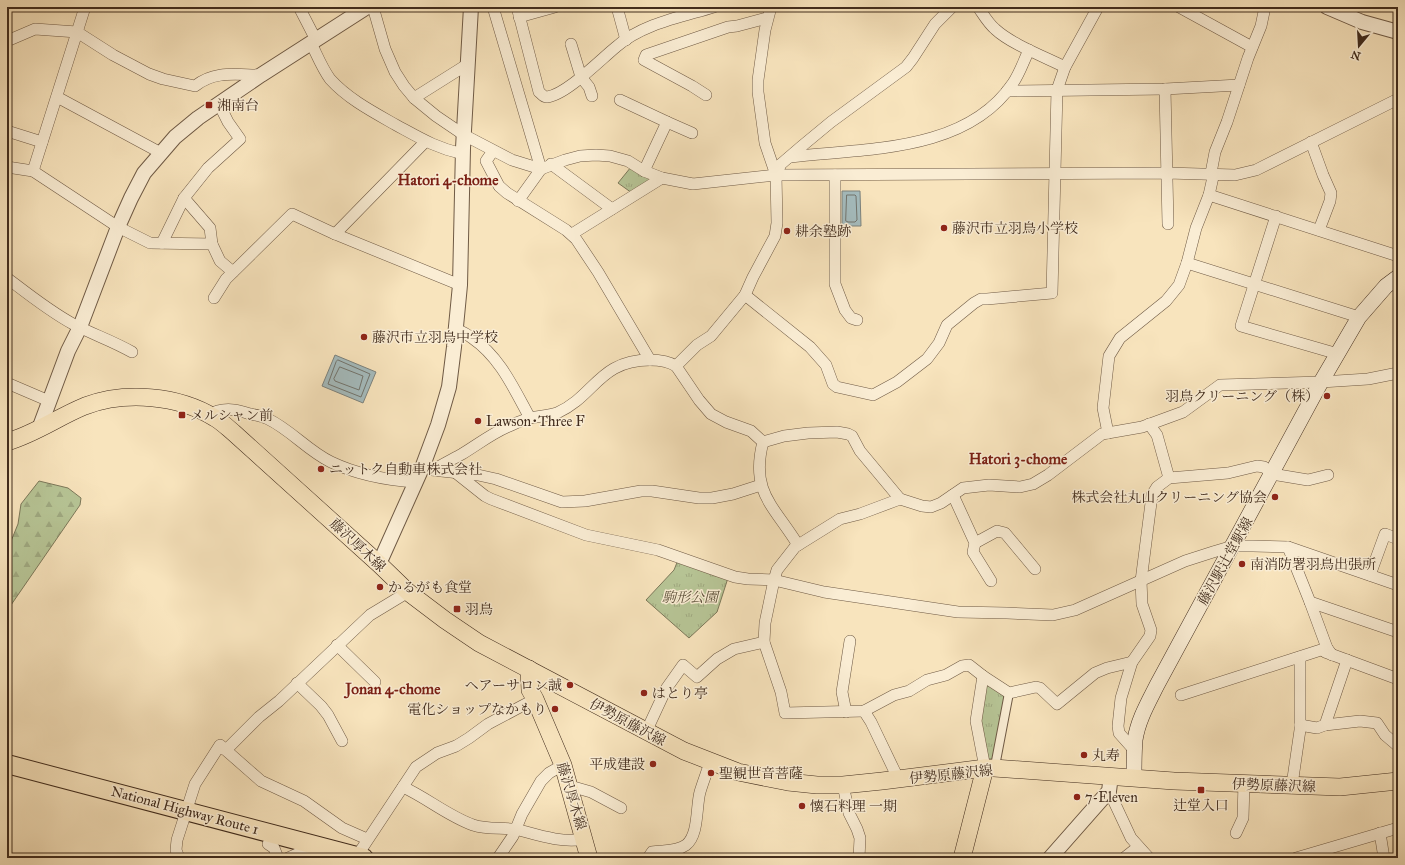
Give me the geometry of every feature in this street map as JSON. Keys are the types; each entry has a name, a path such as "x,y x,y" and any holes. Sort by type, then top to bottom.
{"highway":[{"name":"National Highway Route 1","path":"7,764 184,815 273,851 314,856"},
{"name":"National Highway Route 1","path":"7,774 360,857"}],"main road":[{"name":"藤沢駅辻堂駅線","path":"1134,778 1137,732 1145,708 1321,382 1359,317 1386,286 1398,277"},
{"name":"藤沢厚木線","path":"7,442 39,429 85,406 104,400 122,398 158,398 201,411 214,418 234,433 408,592 479,643 529,669 530,690 563,765 585,839 589,858"},
{"name":"伊勢原藤沢線","path":"529,669 684,751 738,772 788,782 817,785 843,785 895,780 990,765 1048,771 1110,783 1134,778 1340,787 1398,782"},
{"path":"962,858 990,765"}],"street":[{"path":"33,171 85,7"},
{"path":"299,7 314,42 322,66 330,78 341,89 378,115 425,142 449,151 463,154"},
{"path":"39,429 68,351 80,327 118,226 144,173 175,137 198,118 366,7"},
{"path":"373,7 383,43 390,60 404,86 414,98 464,136 512,160 546,167 612,209"},
{"path":"427,469 449,387 456,330 460,285 463,154 471,7"},
{"path":"493,7 546,167"},
{"path":"555,7 518,12 540,92 543,96 561,92 626,40 639,32 659,24 714,7"},
{"path":"617,7 626,40"},
{"path":"776,175 781,164 831,122 906,66 913,58 935,24 952,7"},
{"path":"978,7 994,29 1028,50 1065,67"},
{"path":"745,295 810,348 826,365 833,384 837,387 873,395 896,382 927,359 939,343 947,325 974,303 987,299 1052,293 1057,90 1065,67 1098,7"},
{"path":"1179,7 1252,47"},
{"path":"1108,433 1103,408 1109,356 1120,338 1166,301 1179,285 1187,263 1196,228 1209,195 1213,177 1211,173 1215,152 1252,47 1261,26 1266,7"},
{"path":"1327,7 1362,22 1398,32"},
{"path":"706,95 644,60 646,55 728,27 737,26 769,12"},
{"path":"676,366 697,346 711,336 745,295 775,236 778,223 776,175 765,143 758,92 758,80 769,12"},
{"path":"7,41 35,29 77,32 131,65 149,74 162,79 195,86 212,76 223,74 261,75"},
{"path":"571,44 581,77 589,87 592,96"},
{"path":"790,157 883,148 943,134 964,126 982,116 997,103 1014,82 1028,50"},
{"path":"414,98 468,64"},
{"path":"1007,91 1165,89 1239,85"},
{"path":"1165,89 1168,224"},
{"path":"57,97 161,153"},
{"path":"518,201 546,167 580,156 596,155 610,156 628,161 644,171 662,178 693,184 776,175 1167,173 1211,173 1235,175 1256,170 1398,99"},
{"path":"620,100 692,134"},
{"path":"162,243 184,198 208,168 240,139 228,122 219,104"},
{"path":"644,171 667,122"},
{"path":"7,131 42,142"},
{"path":"335,234 425,142"},
{"path":"1311,142 1331,193 1330,201 1319,230"},
{"path":"493,151 486,161 499,186 518,201 572,234 598,272 650,360"},
{"path":"7,168 33,171 118,226 150,243 212,244"},
{"path":"835,175 835,284 845,310 851,318 857,320"},
{"path":"572,234 662,178"},
{"path":"1209,195 1398,256"},
{"path":"184,198 210,228 212,244 220,261 233,272"},
{"path":"214,298 226,279 292,214 335,234 460,285"},
{"path":"1276,216 1241,326 1338,354"},
{"path":"1187,263 1359,317"},
{"path":"7,278 37,301 80,327 115,342 132,352"},
{"path":"456,330 462,330 483,345 491,354 514,388 530,418"},
{"path":"379,564 416,482 427,469 507,427 530,418 556,413 580,397 604,374 615,367 626,363 662,360 672,363 676,366 699,400 711,414 726,422 751,431 763,442"},
{"path":"763,442 784,436 808,433 837,432 848,434 852,436 860,451 900,499 922,506 931,506 941,502 963,488 989,486 1020,487 1033,484 1048,476 1102,434 1142,427 1183,412 1220,385 1368,379 1398,372"},
{"path":"7,383 49,401"},
{"path":"214,418 217,411 227,409 267,418 312,450 329,461 344,468 373,478 416,482"},
{"path":"1149,424 1157,435 1169,478"},
{"path":"763,442 760,465 761,485 766,498 798,545"},
{"path":"1135,751 1119,733 1118,726 1121,698 1132,662 1150,636 1151,630 1142,604 1141,581 1152,495 1157,487 1169,478 1228,473 1257,466 1264,468 1272,474 1308,480 1328,475"},
{"path":"427,469 478,475 496,479 562,502 585,501 640,491 652,491 699,498 712,498 733,494 761,485"},
{"path":"456,473 491,499 586,535 658,550 735,577 774,580 824,592 958,612 1007,613 1040,616 1053,615 1075,610 1186,561 1233,546 1288,547 1398,585"},
{"path":"953,495 975,543 973,552 991,581"},
{"path":"900,499 860,514 840,519 798,545 777,570 765,623 764,642 781,692 785,712 864,712 894,695 909,691 927,680 946,675 962,666 969,665 1009,693 1036,687 1040,688 1057,704 1095,674 1107,668 1132,662"},
{"path":"975,543 997,531 1006,533 1035,569"},
{"path":"1370,575 1384,534 1398,539"},
{"path":"1288,547 1310,602 1326,651"},
{"path":"226,750 259,717 279,701 370,615 408,592"},
{"path":"1310,602 1398,632"},
{"path":"846,712 842,692 850,641"},
{"path":"646,732 666,689 683,665 697,677 717,659 734,650 764,642"},
{"path":"337,645 375,682"},
{"path":"1180,695 1300,657 1326,651 1398,679"},
{"path":"1292,785 1300,725 1300,657"},
{"path":"1324,726 1347,660"},
{"path":"983,676 976,721 990,765"},
{"path":"297,683 321,706 328,715 342,741"},
{"path":"990,765 1009,693"},
{"path":"360,857 367,839 416,767 437,753 456,746 488,724 535,699"},
{"path":"864,712 871,722 895,772 895,780"},
{"path":"1300,725 1317,728 1360,721 1377,722 1385,735 1398,746"},
{"path":"179,858 176,850 184,815 194,784 220,745 261,781 304,802 342,828 367,839"},
{"path":"648,858 652,852 673,850 685,846 689,842 696,822 700,792 710,762"},
{"path":"498,858 516,830 522,814 541,781 549,773 563,765"},
{"path":"1110,783 1126,830 1138,847 1149,858"},
{"path":"1050,858 1110,783"},
{"path":"1236,833 1243,818 1244,783"},
{"path":"843,785 849,813 857,828 860,838 859,858"},
{"path":"570,786 591,792 621,808"},
{"path":"403,787 456,817 474,825 516,830 559,840 573,841 585,839"},
{"path":"1300,857 1398,828"},
{"path":"1380,833 1384,858"},
{"path":"1124,858 1138,847"},
{"path":"288,858 296,854 314,856"}],"green space":[{"path":"631,167 656,179 632,193 618,183"},
{"path":"39,481 68,488 81,498 80,505 11,605 7,600 7,551 18,524 21,504"},
{"name":"駒形公園","path":"678,560 728,578 717,612 689,638 646,600 674,570"},
{"path":"986,683 1006,697 993,759 986,759 980,728"}],"water":[{"path":"842,191 860,191 861,226 842,226"},
{"path":"335,355 376,372 363,403 322,386"}],"place":[{"name":"湘南台","path":"209,105"},
{"name":"藤沢市立羽鳥小学校","path":"944,228"},
{"name":"耕余塾跡","path":"787,231"},
{"name":"藤沢市立羽鳥中学校","path":"364,337"},
{"name":"羽鳥クリーニング（株）","path":"1327,396"},
{"name":"メルシャン前","path":"182,415"},
{"name":"Lawson･Three F","path":"478,421"},
{"name":"ニットク自動車株式会社","path":"321,469"},
{"name":"株式会社丸山クリーニング協会","path":"1275,497"},
{"name":"南消防署羽鳥出張所","path":"1242,564"},
{"name":"かるがも食堂","path":"380,587"},
{"name":"羽鳥","path":"457,609"},
{"name":"ヘアーサロン誠","path":"570,685"},
{"name":"はとり亭","path":"644,693"},
{"name":"電化ショップなかもり","path":"555,709"},
{"name":"丸寿","path":"1084,755"},
{"name":"平成建設","path":"653,764"},
{"name":"聖観世音菩薩","path":"711,773"},
{"name":"辻堂入口","path":"1201,790"},
{"name":"7-Eleven","path":"1077,797"},
{"name":"懐石料理 一期","path":"802,806"}],"district":[{"name":"Hatori 4-chome","path":"448,180"},
{"name":"Hatori 3-chome","path":"1018,459"},
{"name":"Jonan 4-chome","path":"393,689"}]}
